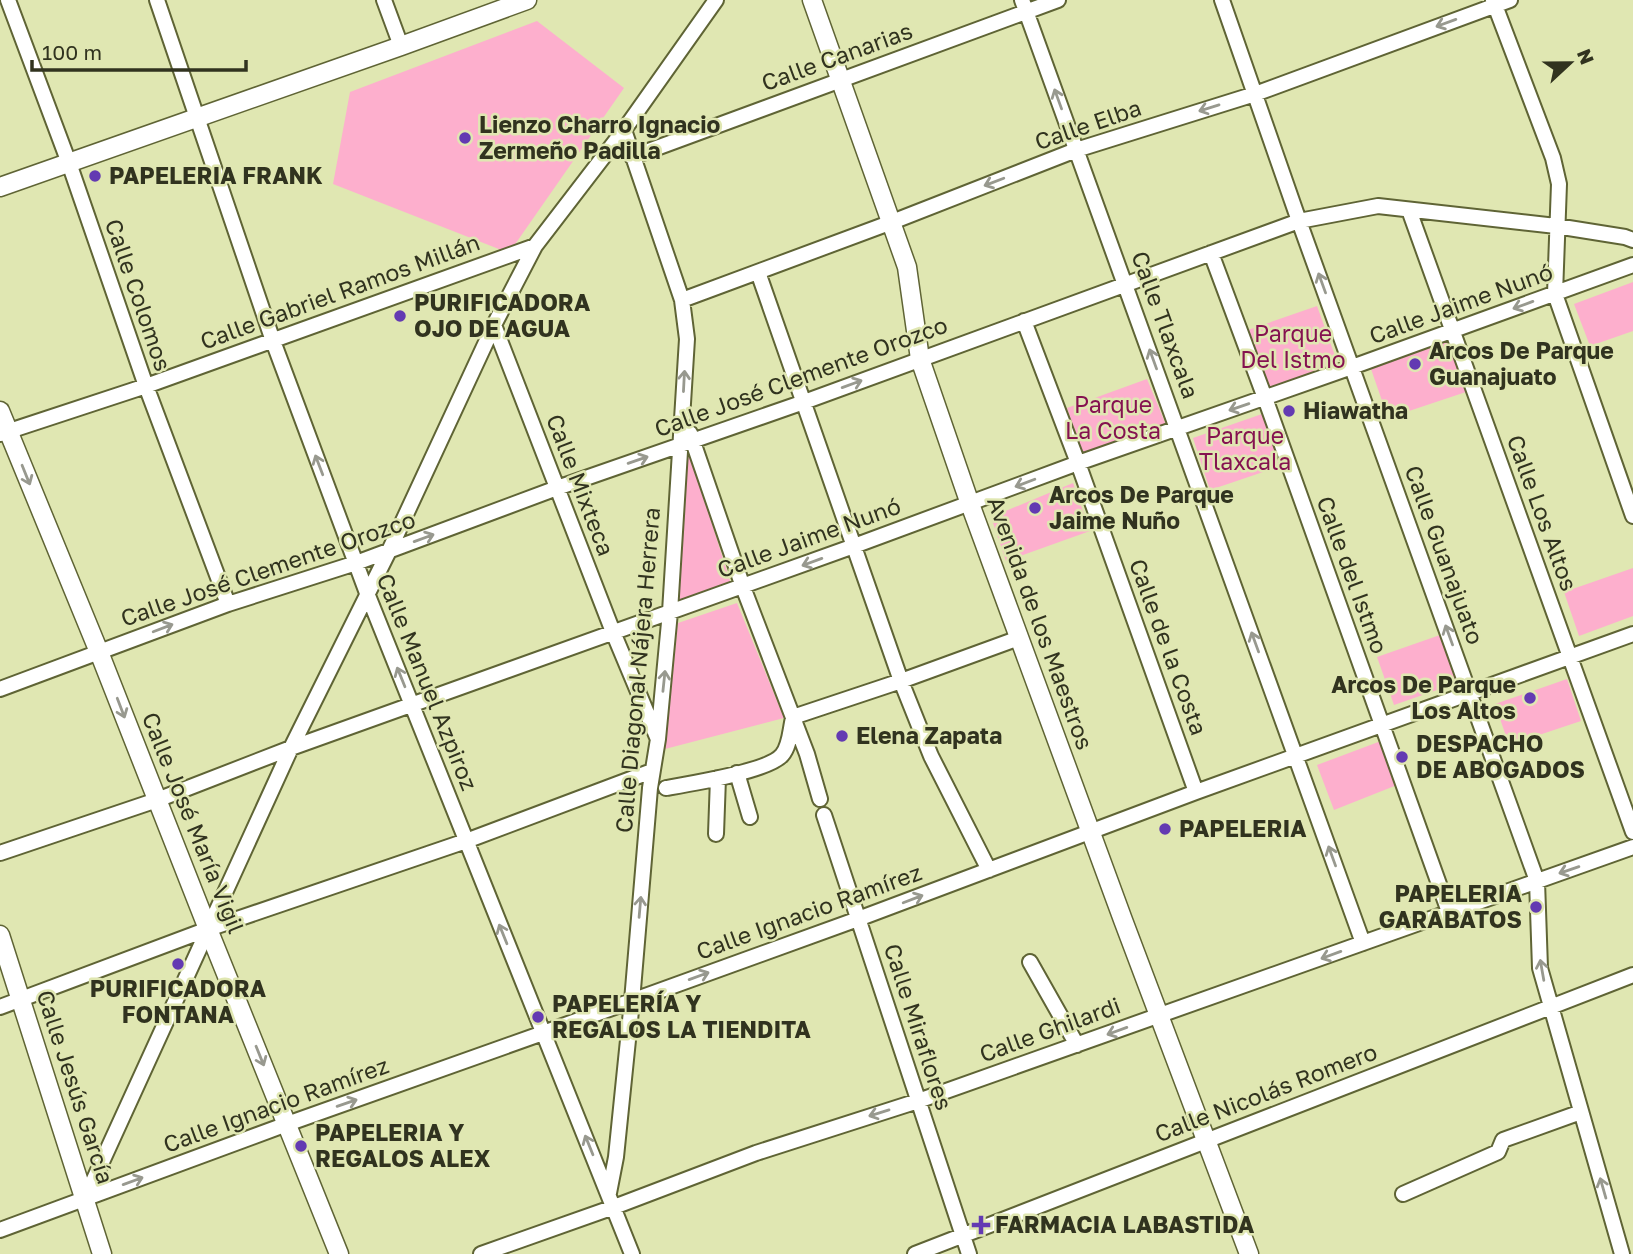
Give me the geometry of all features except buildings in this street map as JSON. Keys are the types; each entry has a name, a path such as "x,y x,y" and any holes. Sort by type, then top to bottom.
{"street":[{"name":"Calle Colomos","path":"8,0 69,163 146,386 228,604"},
{"name":"Calle Manuel Azpiroz","path":"157,0 272,341 367,593 632,1254"},
{"path":"384,0 401,46"},
{"path":"0,187 527,0"},
{"path":"85,1199 291,748 389,551 494,325 535,246 624,130 716,0"},
{"name":"Avenida de los Maestros","path":"812,0 907,267 920,359 970,504 1090,832 1250,1254"},
{"name":"Calle Canarias","path":"632,157 841,80 1024,6 1058,0"},
{"name":"Calle Guanajuato","path":"1222,0 1537,881 1540,968 1622,1254"},
{"name":"Calle Elba","path":"682,300 1076,150 1255,94 1494,3 1510,0"},
{"path":"1494,3 1553,158 1559,184 1555,294 1633,516"},
{"name":"Calle Tlaxcala","path":"1024,6 1363,943"},
{"name":"Calle Diagonal Nájera Herrera","path":"611,1201 686,443 682,412 687,339 682,300 624,130"},
{"name":"Calle José Clemente Orozco","path":"0,689 228,604 356,563 1299,221 1378,206 1556,226 1633,240"},
{"name":"Calle Los Altos","path":"1409,209 1633,832"},
{"name":"Calle Gabriel Ramos Millán","path":"4,432 146,386 535,246"},
{"name":"Calle del Istmo","path":"1211,253 1449,912"},
{"name":"Calle Jaime Nunó","path":"0,853 157,800 291,748 1633,265"},
{"path":"758,272 901,681 931,756 989,870"},
{"name":"Calle de la Costa","path":"1024,321 1196,792"},
{"name":"Calle Mixteca","path":"494,325 613,632 658,739"},
{"name":"Calle José María Vigil","path":"0,411 4,432 99,652 339,1254"},
{"path":"686,443 807,754 820,799"},
{"name":"Calle Ignacio Ramírez","path":"0,1230 859,919 1196,792 1633,634"},
{"path":"793,717 1019,638"},
{"path":"666,788 737,773 781,757 786,748 793,717"},
{"path":"0,1007 208,929 466,841 652,771"},
{"path":"737,773 750,817"},
{"path":"716,834 718,778"},
{"name":"Calle Miraflores","path":"824,815 969,1254"},
{"name":"Calle Ghilardi","path":"481,1254 611,1201 918,1101 1633,847"},
{"name":"Calle Jesús García","path":"0,935 102,1254"},
{"path":"1030,962 1077,1045"},
{"name":"Calle Nicolás Romero","path":"915,1254 1633,975"},
{"path":"1403,1194 1498,1152 1503,1140 1581,1112"}],"green space":[{"name":"Lienzo Charro Ignacio Zermeño Padilla","path":"537,21 624,88 509,253 333,184 350,92"},
{"path":"1633,282 1633,331 1590,346 1574,304"},
{"name":"Parque Del Istmo","path":"1317,306 1338,364 1270,387 1248,330"},
{"path":"1449,341 1466,392 1388,418 1371,369"},
{"name":"Parque La Costa","path":"1147,379 1166,425 1084,456 1067,408"},
{"name":"Parque Tlaxcala","path":"1262,414 1281,466 1210,490 1193,438"},
{"path":"688,448 731,584 677,604 682,450"},
{"path":"1073,483 1090,531 1006,561 991,517"},
{"path":"1633,568 1633,616 1579,636 1564,592"},
{"path":"737,603 784,718 665,749 678,623"},
{"path":"1440,635 1457,683 1394,705 1377,657"},
{"path":"1567,679 1581,721 1509,745 1495,704"},
{"path":"1381,741 1397,785 1334,810 1317,765"}],"place":[{"name":"Lienzo Charro Ignacio Zermeño Padilla","path":"465,138"},
{"name":"PAPELERIA FRANK","path":"95,176"},
{"name":"PURIFICADORA OJO DE AGUA","path":"400,316"},
{"name":"Arcos De Parque Guanajuato","path":"1415,364"},
{"name":"Hiawatha","path":"1289,411"},
{"name":"Arcos De Parque Jaime Nuño","path":"1035,508"},
{"name":"Arcos De Parque Los Altos","path":"1530,698"},
{"name":"Elena Zapata","path":"842,736"},
{"name":"DESPACHO DE ABOGADOS","path":"1402,757"},
{"name":"PAPELERIA","path":"1165,829"},
{"name":"PAPELERIA GARABATOS","path":"1536,907"},
{"name":"PURIFICADORA FONTANA","path":"178,964"},
{"name":"PAPELERÍA Y REGALOS LA TIENDITA","path":"538,1017"},
{"name":"PAPELERIA Y REGALOS ALEX","path":"301,1146"},
{"name":"FARMACIA LABASTIDA","path":"981,1225"}]}
